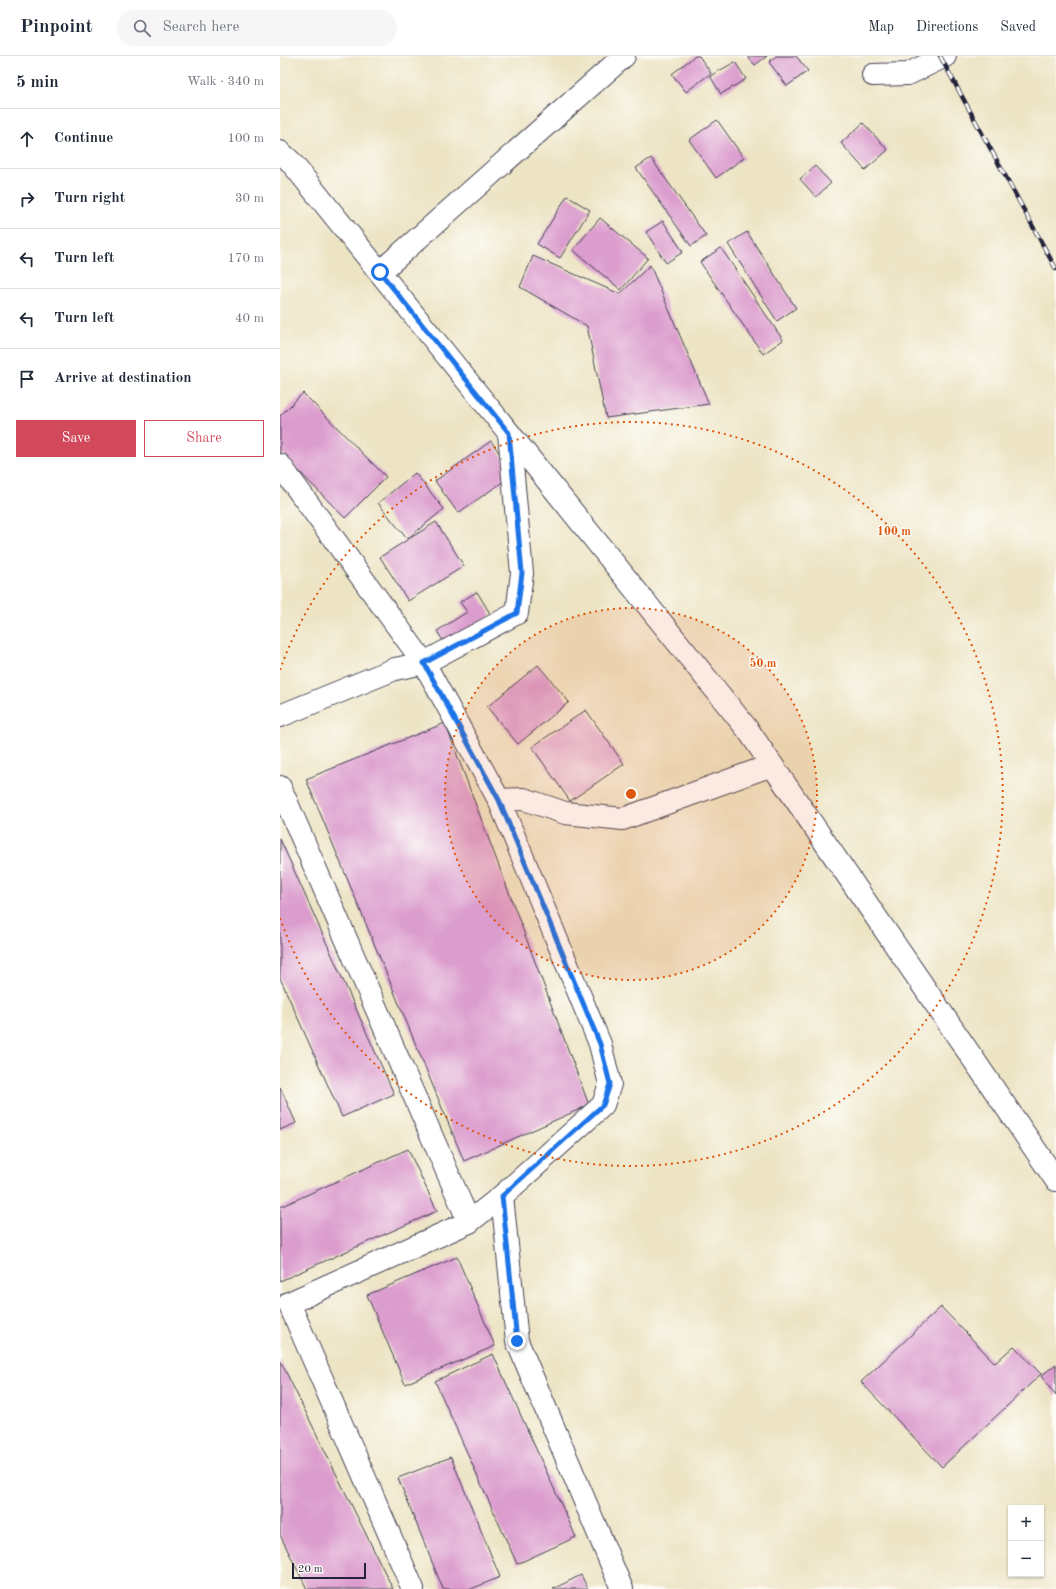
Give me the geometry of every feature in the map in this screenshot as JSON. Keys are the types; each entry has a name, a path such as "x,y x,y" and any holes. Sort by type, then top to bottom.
{"street":[{"path":"380,272 624,56"},
{"path":"873,75 908,74 945,56"},
{"path":"280,152 291,162 743,724 1054,1173"},
{"path":"280,716 395,669 424,663 517,613 522,573 509,433"},
{"path":"280,465 424,663 499,800 600,1044 610,1084 603,1105 502,1196 469,1222 289,1303 413,1589"},
{"path":"499,800 524,799 565,813 623,819 772,765"},
{"path":"280,787 469,1222"},
{"path":"502,1196 517,1341 622,1589"}],"building":[{"path":"695,56 699,56 711,73 686,92 672,74"},
{"path":"747,56 767,56 755,65"},
{"path":"776,56 796,56 808,71 787,86 769,62"},
{"path":"735,62 746,79 721,94 710,76"},
{"path":"717,120 744,158 716,178 689,140"},
{"path":"863,123 888,150 865,170 841,143"},
{"path":"651,158 706,236 691,246 636,168"},
{"path":"815,166 831,183 816,197 800,179"},
{"path":"567,196 590,210 560,258 537,244"},
{"path":"600,218 648,258 621,290 573,250"},
{"path":"663,221 683,252 666,263 646,232"},
{"path":"747,232 796,308 777,321 728,244"},
{"path":"721,248 783,340 763,354 700,262"},
{"path":"533,256 620,294 650,265 709,404 606,418 587,326 520,287"},
{"path":"303,393 386,477 345,518 280,452 280,416"},
{"path":"491,441 514,474 458,513 435,481"},
{"path":"415,473 444,509 407,539 378,503"},
{"path":"436,522 464,566 408,601 380,557"},
{"path":"477,592 491,615 445,644 437,631 467,612 460,602"},
{"path":"538,665 569,702 518,744 487,707"},
{"path":"586,710 624,764 570,801 532,747"},
{"path":"445,723 589,1105 464,1161 306,779"},
{"path":"280,839 394,1094 342,1117 280,978"},
{"path":"280,1087 296,1123 280,1130"},
{"path":"408,1149 437,1211 280,1281 280,1207"},
{"path":"457,1257 495,1346 405,1384 367,1295"},
{"path":"941,1307 995,1363 1014,1346 1041,1374 942,1467 861,1382"},
{"path":"493,1354 576,1537 517,1564 435,1381"},
{"path":"280,1360 393,1589 307,1589 280,1535"},
{"path":"1056,1364 1056,1396 1041,1376"},
{"path":"451,1457 500,1577 471,1589 443,1589 398,1478"},
{"path":"581,1575 588,1589 553,1589"}],"railway":[{"path":"940,56 1056,269"}],"route":[{"path":"380,272 509,433 522,573 517,613 424,663 499,800 600,1044 610,1084 603,1105 502,1196 517,1341"}]}
